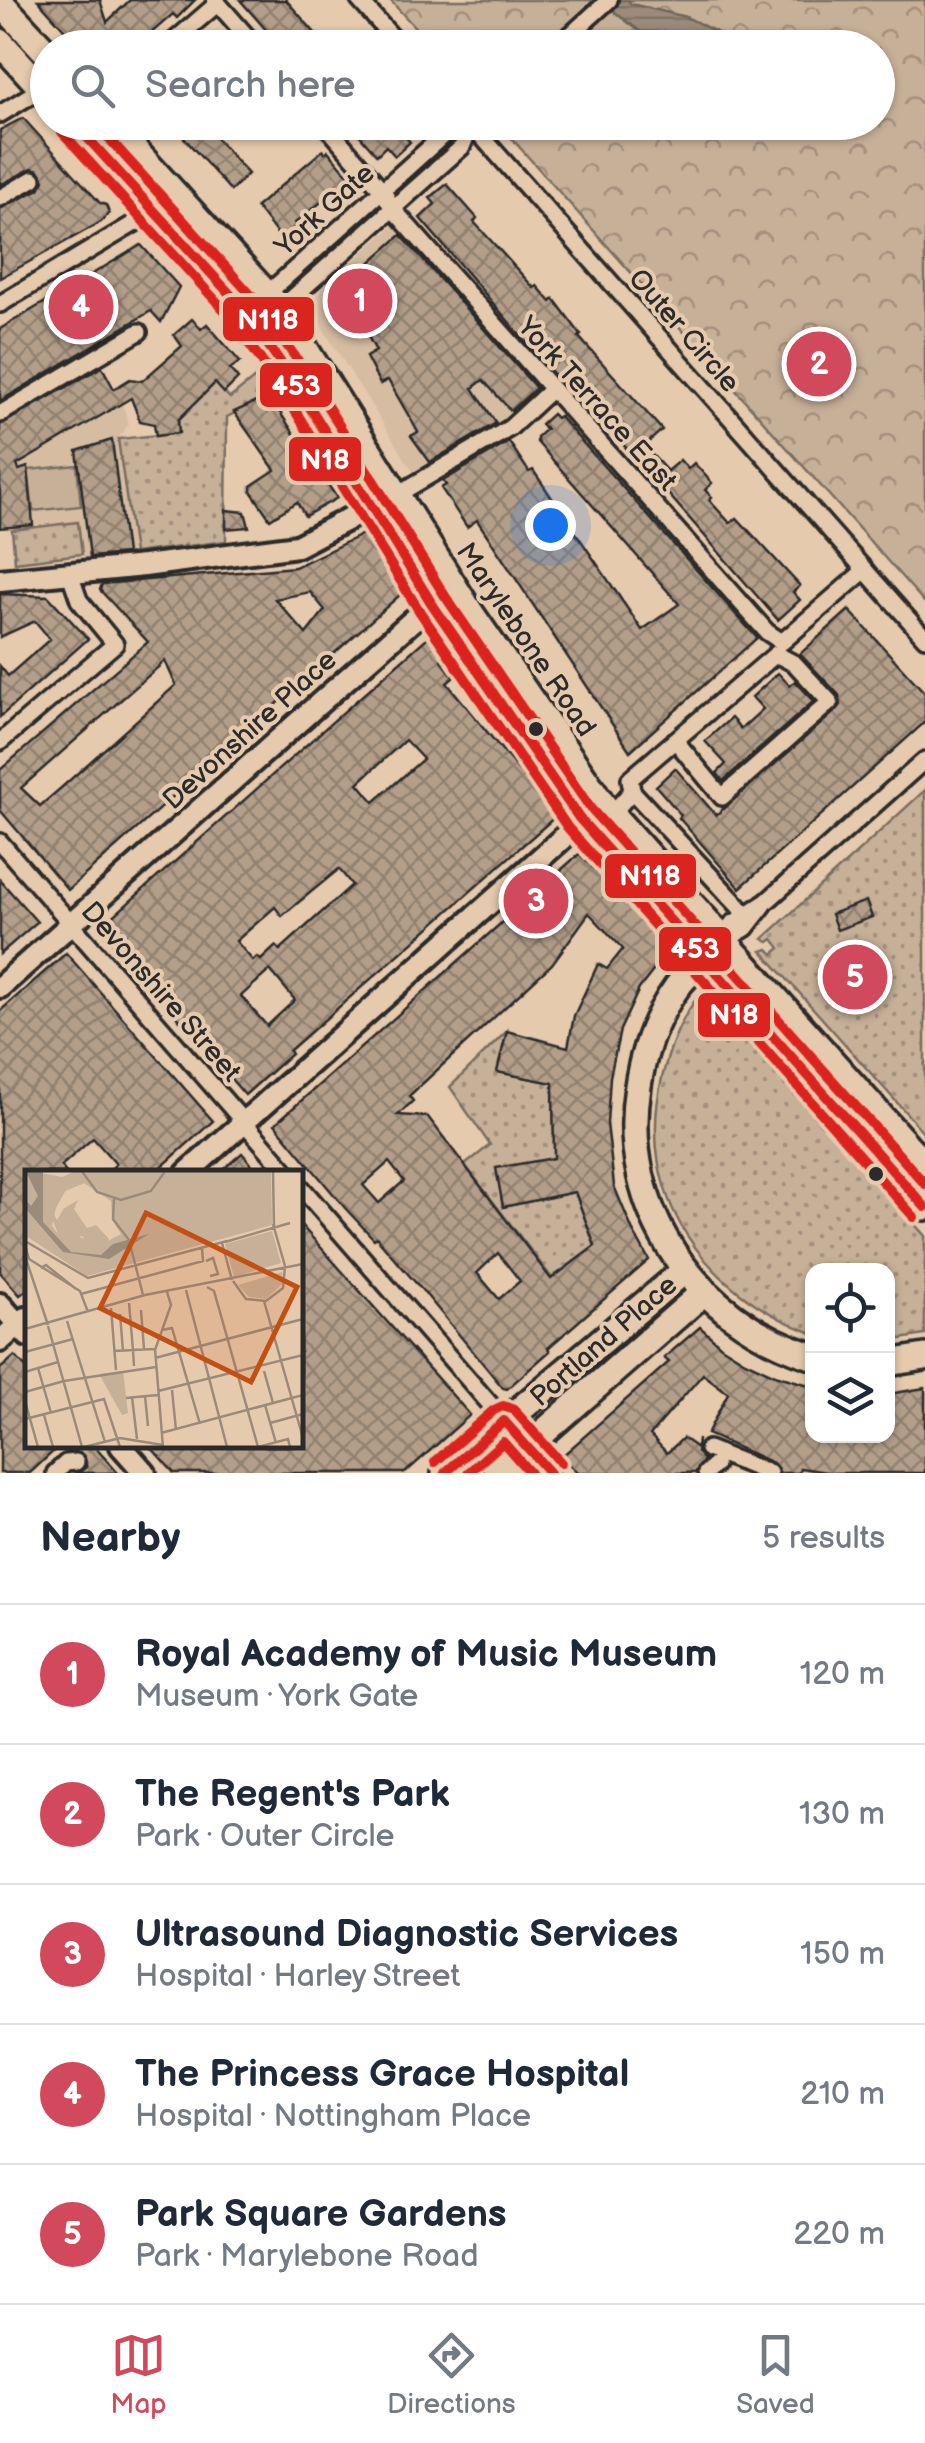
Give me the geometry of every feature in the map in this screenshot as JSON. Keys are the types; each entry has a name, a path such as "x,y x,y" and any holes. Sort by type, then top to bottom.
{"main road":[{"path":"0,2 30,34"},
{"path":"0,42 30,76"},
{"name":"Marylebone Road","path":"89,140 239,304 292,380 432,604 579,818 925,1207"},
{"name":"Marylebone Road","path":"126,140 274,302 470,612 611,814 925,1166"},
{"path":"724,941 679,985 645,1050 634,1111 634,1140 644,1198 656,1226 684,1270 704,1292 761,1336 805,1353"},
{"name":"Portland Place","path":"445,1473 684,1270"},
{"name":"Portland Place","path":"498,1473 704,1292"},
{"path":"895,1362 925,1357"}],"street":[{"path":"359,0 386,30"},
{"path":"186,30 217,1 237,30"},
{"path":"576,30 603,5"},
{"path":"0,114 30,99"},
{"name":"York Terrace East","path":"339,140 383,191 393,209 830,702 722,797 675,740"},
{"name":"York Gate","path":"274,302 438,140"},
{"name":"York Gate","path":"292,380 262,324 260,307 274,302 393,209 465,140"},
{"name":"Outer Circle","path":"487,140 925,638"},
{"path":"0,198 33,178"},
{"path":"0,304 155,212"},
{"path":"0,414 139,332"},
{"path":"398,494 510,428 552,388"},
{"path":"0,580 288,548 370,508 382,490 378,462"},
{"path":"745,913 632,791 630,778 864,570"},
{"path":"0,742 115,644 78,600 70,574"},
{"path":"432,604 449,599 470,612"},
{"name":"Devonshire Place","path":"0,987 432,604"},
{"path":"724,941 732,924 766,902 925,760"},
{"path":"191,1170 573,829 579,818 582,793 574,765"},
{"path":"611,814 632,791"},
{"name":"Devonshire Street","path":"0,842 285,1170"},
{"path":"724,941 759,916 766,902"},
{"path":"302,1188 550,1473"},
{"path":"0,1304 24,1326 0,1341"},
{"path":"123,1448 145,1473"},
{"path":"708,1449 769,1473"},
{"path":"56,1473 66,1463 76,1462"}],"shaded area":[{"path":"605,0 628,0 686,17 712,30 638,30"},
{"path":"394,225 405,228 545,388 510,423 416,476 318,321 313,303 321,289"},
{"path":"99,362 129,424 118,439 134,553 77,558 72,522 7,527 0,426"}],"green space":[{"path":"390,0 925,0 925,603 513,140 895,140 895,30 417,30"},
{"path":"255,378 269,396 227,417 226,541 134,553 118,439 178,433 178,420 215,383 230,398"},
{"path":"77,465 81,506 33,511 28,470"},
{"path":"78,522 82,554 15,562 12,530"},
{"path":"925,790 925,1134 762,951 768,949 773,954 780,948 773,939 763,939"},
{"path":"700,994 707,1002 712,994 822,1126 826,1124 925,1236 925,1335 895,1340 895,1263 805,1263 805,1330 739,1292 710,1265 686,1234 669,1200 659,1162 656,1121 668,1056"},
{"path":"507,1031 497,1072 565,1085 553,1098 554,1144 560,1147 563,1157 497,1168 503,1207 575,1192 595,1246 552,1278 465,1165 490,1145 450,1087"}],"building":[{"path":"38,0 100,0 107,22 130,0 195,0 177,18 173,14 155,30 65,30"},
{"path":"240,0 286,0 312,30 266,30"},
{"path":"23,118 30,126 30,140 43,140 106,205 109,213 101,222 0,278 0,209 39,189 44,180 39,170 32,168 0,185 0,130"},
{"path":"186,140 218,140 248,174 231,191"},
{"path":"364,140 410,142 395,156 386,146 377,155"},
{"path":"323,150 351,178 281,239 256,207"},
{"path":"447,184 477,218 474,222 534,288 537,286 551,302 554,299 579,337 662,430 644,446 667,471 680,460 688,469 694,463 712,483 705,490 712,497 709,500 730,523 737,518 800,586 793,592 800,600 778,620 656,480 557,378 420,218 435,204 430,198"},
{"path":"401,235 536,388 511,411 483,380 473,388 496,423 430,462 411,436 418,432 388,380 380,384 366,357 376,351 361,324 356,328 330,298"},
{"path":"141,245 179,287 161,322 151,311 0,401 0,329"},
{"path":"192,319 201,329 207,324 240,362 230,369 238,379 224,393 215,383 178,420 179,433 156,436 154,424 140,421 131,398 17,465 19,470 28,467 33,525 0,528 0,425 102,367 114,389 130,379 142,381 182,346 174,335"},
{"path":"269,396 337,498 305,516 297,502 270,519 251,491 251,486 275,470 234,412"},
{"path":"552,414 559,416 757,638 630,751 477,520 467,527 441,488 446,485 443,481 509,442 529,472 533,470 642,630 679,604 537,442 546,429 541,424"},
{"path":"112,440 126,554 90,557 77,451"},
{"path":"226,510 245,512 249,527 226,529"},
{"path":"363,534 401,594 68,890 0,810 0,770 148,642 100,590 102,584 295,567","holes":["310,592 325,610 306,634 275,599","165,661 176,685 61,788 40,806 21,788"]},
{"path":"0,594 48,596 88,639 0,717 0,666 8,676 50,639 35,621 0,637"},
{"path":"849,610 925,693 925,722 740,888 656,786 675,768 716,815 837,710 841,705 839,695 800,654"},
{"path":"428,637 445,657 441,660 454,677 447,683 556,816 289,1051 291,1054 245,1095 100,928","holes":["405,740 423,759 374,802 358,783","339,869 352,885 280,950 276,946 261,960 257,957 253,961 236,941 275,907 282,916","270,970 295,1000 267,1026 241,996"]},
{"path":"778,673 790,686 795,681 814,701 723,781 717,773 726,764 705,741 731,718 741,729 763,709 752,697"},
{"path":"579,854 670,949 639,989 620,1030 610,1077 607,1123 614,1186 649,1260 507,1389 275,1124","holes":["589,913 623,949 607,969 598,964 574,1016 568,1047 507,1031 497,1072 553,1083 554,1158 496,1168 503,1207 575,1192 595,1246 551,1279 428,1117 398,1115 413,1101 409,1096 552,964","389,1162 404,1181 379,1203 363,1185","498,1253 520,1281 499,1299 477,1273"]},
{"path":"0,880 37,922 0,954"},
{"path":"866,901 872,917 837,930 831,914"},
{"path":"66,953 213,1121 158,1170 110,1170 116,1164 93,1138 61,1166 64,1170 25,1170 25,1291 20,1295 0,1272 0,1011"},
{"path":"242,1153 256,1170 222,1170"},
{"path":"302,1226 470,1415 405,1473 174,1473 152,1448 302,1448"},
{"path":"700,1327 745,1361 805,1384 805,1443 895,1443 895,1393 925,1388 925,1473 833,1473 800,1468 799,1473 780,1473 773,1463 707,1434 728,1393 703,1374 650,1435 667,1453 683,1438 697,1448 698,1439 697,1452 704,1460 695,1473 577,1473 562,1456 669,1362 664,1358"},
{"path":"15,1356 25,1367 25,1448 57,1448 30,1473 0,1473 0,1369"},
{"path":"61,1448 96,1448 118,1473 78,1473 86,1467 86,1456 80,1451 65,1452"}],"tunnel":[{"path":"76,1462 91,1448"}],"transit line":[{"name":"N18","path":"69,140 227,313 281,388 420,612 568,828 914,1217"},
{"name":"453","path":"89,140 239,304 293,380 432,604 579,818 925,1207"},
{"name":"N118","path":"110,140 251,295 306,372 445,596 591,809 925,1184"},
{"name":"N118","path":"435,1462 503,1406 514,1410 561,1463"},
{"name":"453","path":"445,1473 504,1421 550,1473"},
{"name":"N18","path":"468,1473 503,1442 530,1473"}],"place":[{"name":"Royal Academy of Music Museum","path":"360,301"},
{"name":"The Princess Grace Hospital","path":"81,307"},
{"name":"The Regent's Park","path":"819,364"},
{"name":"Ultrasound Diagnostic Services","path":"536,901"},
{"name":"Park Square Gardens","path":"855,977"}]}
